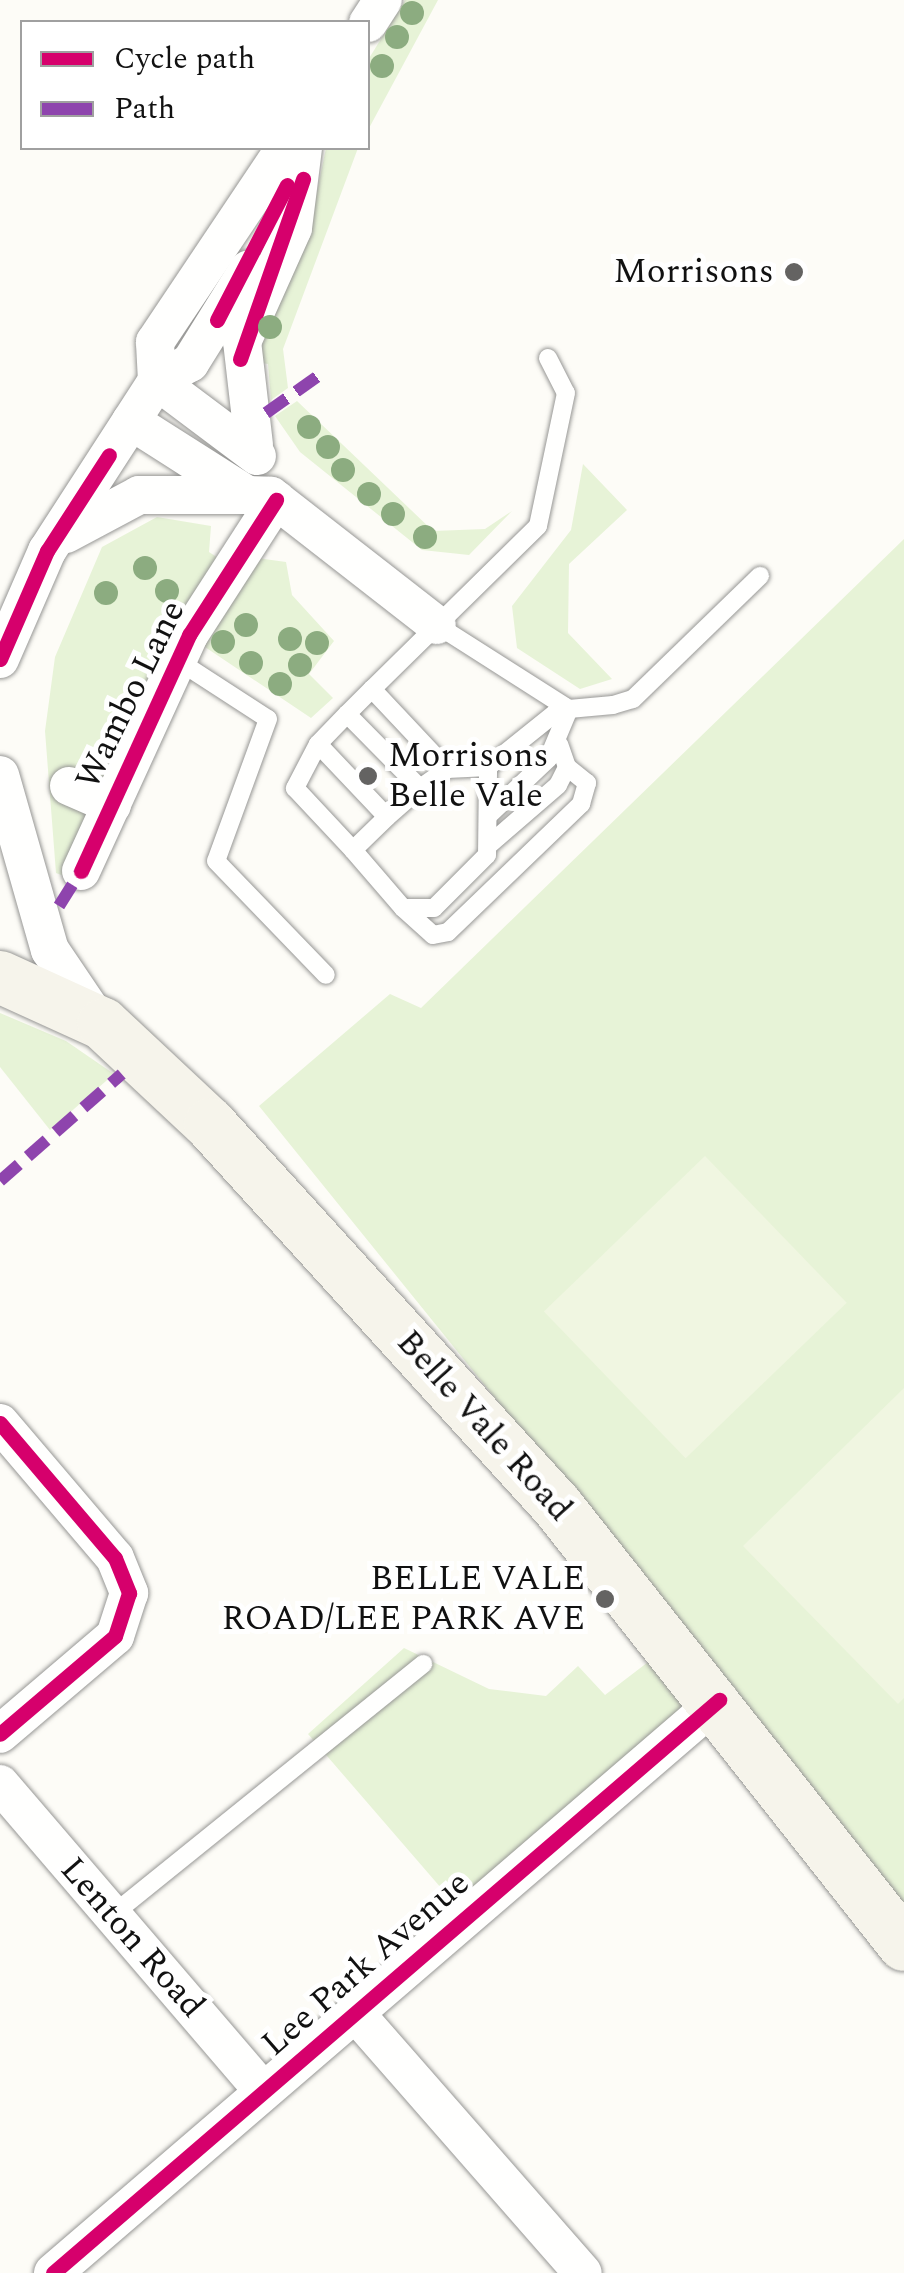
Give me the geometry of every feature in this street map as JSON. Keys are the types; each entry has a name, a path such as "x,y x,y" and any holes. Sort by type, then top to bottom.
{"main road":[{"name":"Belle Vale Road","path":"0,978 102,1024 248,1166 719,1700 904,1945"}],"street":[{"path":"157,381 155,342 285,150"},
{"path":"0,659 47,552 157,381 190,362 256,258 301,150"},
{"path":"265,497 254,444 242,342 293,228 302,150"},
{"path":"157,381 254,444"},
{"path":"131,421 265,497 437,625"},
{"path":"47,552 117,501 265,497"},
{"name":"Wambo Lane","path":"81,871 177,660 265,497"},
{"path":"0,774 50,950 102,1024"},
{"name":"Wambo Lane","path":"70,786 112,805"},
{"path":"0,1423 115,1558 129,1593 115,1636 0,1734"},
{"name":"Lee Park Avenue","path":"52,2273 719,1700"},
{"name":"Lenton Road","path":"0,1784 263,2091"},
{"path":"356,2014 584,2273"}],"lane":[{"path":"548,358 566,392 544,510 529,540 318,744 296,772 295,788 403,908 433,935 448,932 580,804 587,783 567,768 558,744"},
{"path":"353,850 420,788 447,769 488,767 566,707 633,699 760,576"},
{"path":"437,625 566,707"},
{"path":"177,660 268,719 216,862 326,975"},
{"path":"372,689 447,769"},
{"path":"490,814 558,744 566,707"},
{"path":"347,714 420,788"},
{"path":"318,744 387,817"},
{"path":"488,767 490,844"},
{"path":"403,908 434,908 490,844 567,768"},
{"path":"112,1914 423,1664"}],"green space":[{"path":"405,0 438,0 370,126 370,57"},
{"path":"326,150 357,150 283,349 288,388 271,400 268,364 255,362 260,328 313,211"},
{"path":"297,401 433,531 485,529 512,511 469,555 422,550 300,452 275,416"},
{"path":"583,464 627,510 569,564 568,633 612,679 580,689 517,648 512,606 571,530"},
{"path":"157,517 211,526 209,552 221,560 107,775 77,796 88,817 64,876 56,873 45,731 55,657 102,547"},
{"path":"904,539 904,1904 259,1106 390,994 421,1008"},
{"path":"257,558 286,562 292,595 334,641 309,674 333,698 311,718 202,645"},
{"path":"0,1013 66,1041 114,1074 50,1130 0,1067"},
{"path":"705,1156 847,1303 686,1458 544,1312"},
{"path":"904,1388 904,1698 898,1704 743,1546"},
{"path":"404,1648 489,1689 546,1696 578,1666 605,1695 652,1659 699,1714 467,1918 308,1734"}],"marked path":[{"path":"266,413 324,372"},
{"path":"59,906 81,871"},
{"path":"0,1181 122,1074"}],"cycle path":[{"path":"240,359 303,179"},
{"path":"217,320 287,185"},
{"path":"0,659 47,551 109,455"},
{"path":"81,871 189,635 276,500"},
{"path":"0,1423 115,1558 129,1593 115,1636 0,1734"},
{"path":"53,2273 719,1700"}],"place":[{"name":"Morrisons","path":"794,272"},
{"name":"Morrisons Belle Vale","path":"368,776"},
{"name":"BELLE VALE ROAD/LEE PARK AVE","path":"605,1599"}]}
